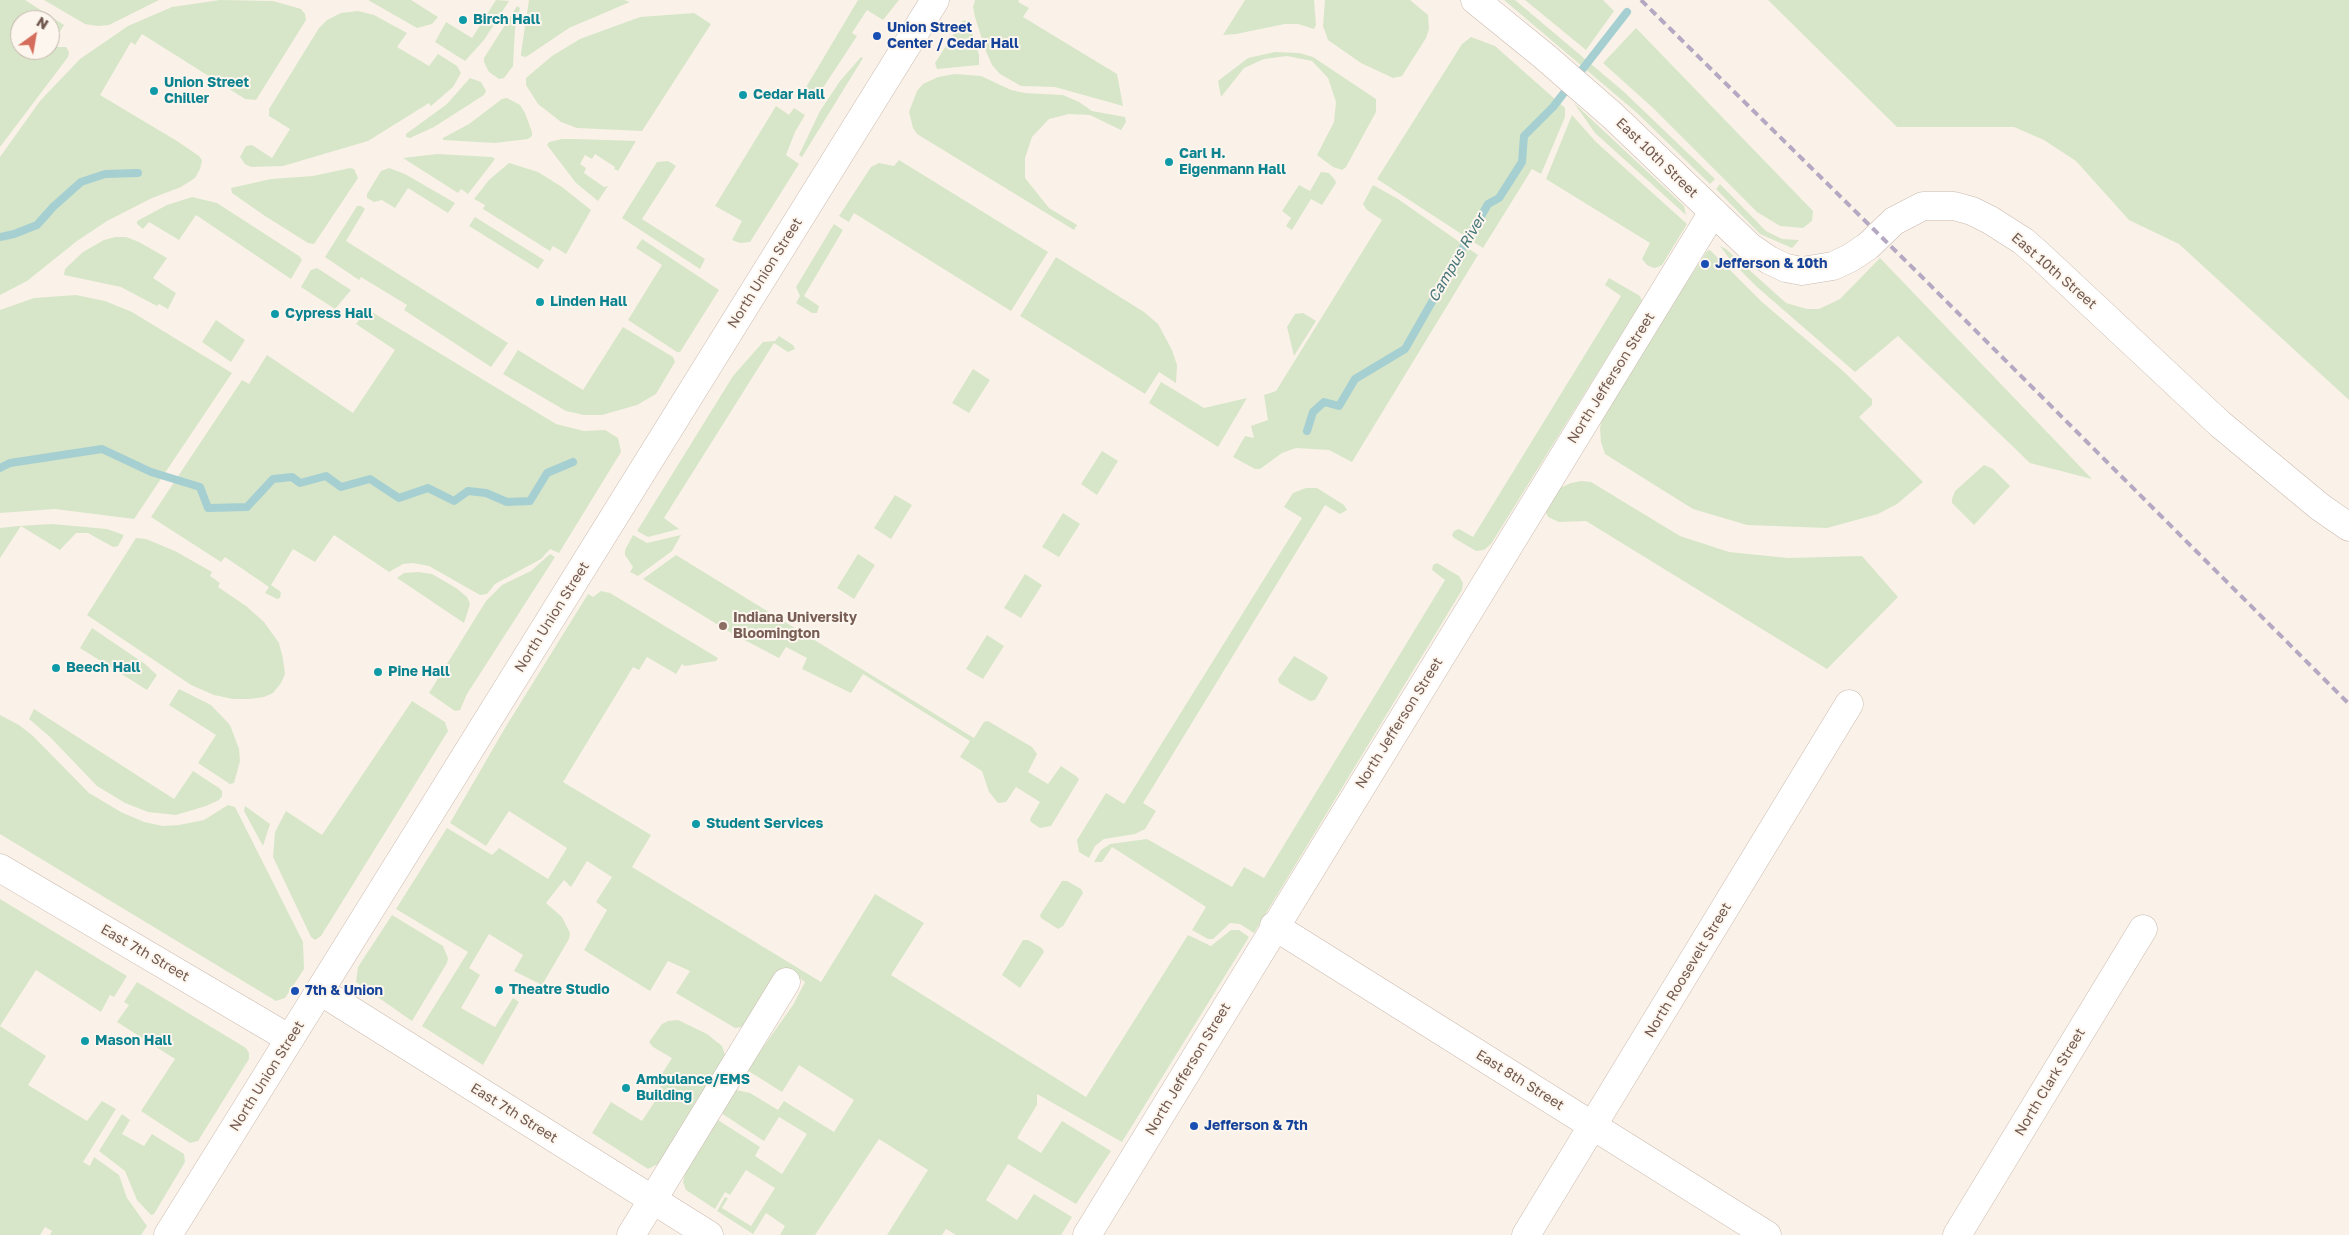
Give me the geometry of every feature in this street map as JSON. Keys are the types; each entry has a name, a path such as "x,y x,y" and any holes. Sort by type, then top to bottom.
{"street":[{"name":"North Union Street","path":"168,1235 935,0"},
{"name":"East 10th Street","path":"1474,0 1569,77 1750,247 1769,260 1786,268 1802,271 1818,270 1850,258 1868,246 1894,221 1923,206 1954,206 1984,217 2022,241 2220,424 2320,507 2349,527"},
{"name":"North Jefferson Street","path":"1087,1235 1274,926 1713,212"},
{"name":"North Roosevelt Street","path":"1526,1235 1849,704"},
{"name":"East 7th Street","path":"0,868 290,1039"},
{"name":"East 8th Street","path":"1274,926 1767,1235"},
{"name":"North Clark Street","path":"1957,1235 2142,929"},
{"path":"631,1235 786,982"},
{"name":"East 7th Street","path":"320,991 709,1235"}],"green space":[{"path":"0,0 25,0 41,10 10,10 10,60 60,60 60,47 66,47 69,52 68,57 0,147"},
{"path":"44,0 159,0 109,25 98,26 85,24"},
{"path":"220,0 273,1 301,9 305,14 306,20 256,100 245,99 142,34 135,45 131,42 100,95 199,156 202,160 200,169 195,178 181,187 152,198 107,221 77,241 27,281 0,295 0,157 40,101 80,59 128,26 172,7"},
{"path":"368,0 411,0 438,17 432,24 417,28"},
{"path":"496,0 509,1 484,40 465,61 435,42 446,22 472,38"},
{"path":"529,0 624,0 630,2 569,28 526,57 521,56 521,53"},
{"path":"858,0 899,0 883,20 867,10 852,33 857,36 817,97 805,89"},
{"path":"975,0 1019,0 1018,2 1029,8 1023,17 1117,74 1123,106 1055,87 1021,86 1000,74 992,65 985,49 975,17 973,7"},
{"path":"1245,0 1314,0 1316,25 1314,29 1298,24 1285,24 1223,35"},
{"path":"1325,0 1410,0 1428,15 1429,29 1426,38 1402,76 1393,78 1361,63 1328,40 1323,26"},
{"path":"1504,0 1515,0 1623,91 1715,179 1710,184 1636,112"},
{"path":"1525,0 1603,0 1614,11 1586,50"},
{"path":"1768,0 2349,0 2349,400 2179,244 2129,220 2076,161 2044,140 2014,127 1897,127"},
{"path":"517,6 520,8 515,29 513,66 504,78 499,79 489,72 484,58"},
{"path":"358,11 374,15 407,33 397,47 429,66 438,54 457,66 461,73 453,87 431,106 429,103 368,141 283,166 251,167 245,164 240,157 246,146 252,145 272,158 290,129 269,116 269,109 319,28 327,20 341,13"},
{"path":"694,13 711,24 642,131 577,128 561,122 538,104 526,85 526,78 552,56 580,39 640,17"},
{"path":"965,20 970,26 979,55 979,65 937,69 935,63 962,21"},
{"path":"60,22 64,25 60,32"},
{"path":"1636,28 1813,211 1812,221 1803,228 1780,226 1757,212 1653,108 1603,63"},
{"path":"1471,37 1495,46 1565,108 1565,117 1541,174 1532,169 1483,248 1377,179 1462,44"},
{"path":"1275,52 1299,53 1313,57 1376,99 1376,112 1346,167 1342,170 1333,167 1317,155 1334,122 1336,102 1328,78 1312,61 1287,56 1264,59 1244,68 1221,97 1218,81 1248,58"},
{"path":"861,57 863,58 802,157 799,155 820,111 840,81"},
{"path":"955,74 981,76 1011,90 1025,93 1063,95 1079,102 1092,111 1125,117 1126,122 1121,130 1090,115 1069,114 1049,119 1032,137 1025,158 1025,178 1049,208 1077,225 1074,230 917,134 913,128 909,112 917,91 923,84 938,77"},
{"path":"470,78 481,82 486,91 484,95 434,127 410,138 406,137 406,134 447,104"},
{"path":"507,98 520,105 525,113 532,132 532,136 528,139 495,143 443,140 443,138 469,124 502,99"},
{"path":"1574,103 1684,206 1686,215 1595,133"},
{"path":"776,106 789,115 794,108 805,115 795,132 786,155 799,164 750,242 740,243 732,240 742,221 715,206"},
{"path":"1572,115 1596,142 1687,224 1662,265 1654,268 1647,265 1642,259 1650,243 1546,179"},
{"path":"562,139 636,141 618,171 595,154 592,159 585,155 580,164 586,168 584,173 604,187 608,186 598,201 576,183 547,145 549,142"},
{"path":"437,154 492,157 495,159 468,194 461,189 458,193 403,158"},
{"path":"899,160 1048,252 1011,311 854,213 849,222 839,216 871,167 879,163 894,166"},
{"path":"668,161 676,166 642,219 705,259 700,269 622,218 657,162"},
{"path":"509,163 538,172 562,187 591,210 566,254 553,246 550,251 483,209 485,205 474,199 489,180"},
{"path":"350,168 354,169 358,178 314,244 308,243 265,216 232,193 231,188 271,179 313,176"},
{"path":"389,168 405,174 455,203 448,213 408,188 395,208 382,200 374,202 367,198 367,194 381,171"},
{"path":"1321,172 1329,173 1336,183 1322,205 1311,199 1292,230 1286,226 1291,218 1282,211 1299,185 1310,191"},
{"path":"1720,184 1766,231 1782,239 1799,240 1792,248 1760,234 1716,189"},
{"path":"1373,185 1398,199 1478,255 1352,462 1329,450 1296,448 1282,453 1260,469 1255,469 1233,457 1245,436 1254,438 1251,426 1268,420 1264,395 1276,391 1382,220 1367,210 1363,204"},
{"path":"192,197 217,203 299,256 302,260 291,279 196,215 179,240 149,222 143,229 137,224 137,221 167,205"},
{"path":"357,206 365,209 346,241 508,343 491,367 404,310 407,305 361,277 359,280 325,257"},
{"path":"475,217 544,260 538,269 469,226"},
{"path":"834,224 843,230 804,296 819,306 817,313 812,313 796,303 800,296 796,287"},
{"path":"126,237 139,242 167,258 153,278 176,293 168,309 159,304 157,306 121,287 64,275 65,269 83,252 104,240"},
{"path":"642,239 719,290 680,352 677,352 628,320 662,265 636,248"},
{"path":"1720,246 1726,249 1786,303 1807,309 1819,309 1840,299 1880,258 2092,479 2030,463 1898,336 1855,372 1757,287 1732,262"},
{"path":"1710,250 1762,302 1842,370 1872,399 1872,405 1859,417 1923,482 1897,504 1878,514 1827,528 1747,525 1693,509 1605,454 1601,442 1600,428 1604,410 1707,251"},
{"path":"1056,257 1144,312 1158,324 1172,350 1177,365 1176,383 1159,372 1145,394 1020,316"},
{"path":"317,268 351,290 335,309 301,287 311,270"},
{"path":"1609,278 1640,296 1642,301 1491,544 1484,550 1476,551 1452,535 1454,531 1459,529 1473,537 1621,296 1605,285"},
{"path":"76,295 105,301 132,312 232,373 134,519 55,509 0,513 0,310 34,298"},
{"path":"367,309 556,424 584,431 605,430 618,438 621,452 559,553 550,549 541,559 495,584 487,594 480,595 429,566 413,563 403,564 389,572 334,535 315,562 293,549 271,585 281,592 280,598 277,599 265,593 269,587 225,557 221,562 151,517 242,380 249,384 267,355 353,413 395,350 356,324"},
{"path":"1303,313 1316,321 1294,356 1287,327 1295,314"},
{"path":"216,320 245,340 231,362 202,342"},
{"path":"623,327 673,357 675,362 656,394 637,405 602,415 584,415 566,411 503,374 518,350 583,390"},
{"path":"779,336 793,345 795,349 788,352 774,343 664,518 679,529 648,537 637,531 733,376 763,342 775,341"},
{"path":"973,369 990,380 969,413 952,403"},
{"path":"1161,382 1204,408 1247,398 1218,447 1149,403"},
{"path":"1102,451 1118,461 1097,495 1081,484"},
{"path":"1984,465 1993,469 2010,486 1974,525 1952,503 1952,499 1955,491"},
{"path":"1581,481 1591,482 1680,536 1729,552 1788,558 1862,556 1898,597 1827,669 1586,521 1559,522 1548,517 1545,510 1558,489"},
{"path":"1306,488 1317,488 1344,505 1347,510 1340,514 1325,505 1143,803 1156,811 1145,829 1135,834 1104,839 1095,846 1089,858 1079,852 1077,840 1106,793 1124,804 1302,518 1284,507 1293,493"},
{"path":"895,495 912,505 891,539 874,528"},
{"path":"1063,513 1080,524 1059,557 1042,547"},
{"path":"52,524 107,529 124,535 118,546 113,547 88,533 76,533 60,550 21,526 0,558 0,528 18,526"},
{"path":"633,535 647,543 681,535 672,551 638,576 630,572 633,567 625,555 625,550"},
{"path":"136,538 146,539 175,551 212,572 210,576 220,583 218,587 246,606 264,622 279,643 285,674 273,693 264,697 250,699 233,699 214,695 191,685 87,615"},
{"path":"550,554 555,557 467,694 460,710 455,711 429,693 486,601 502,585 531,571"},
{"path":"858,554 875,565 854,599 837,588"},
{"path":"676,555 974,738 984,722 988,721 1032,747 1037,754 1028,772 1048,784 1061,766 1076,776 1079,779 1051,826 1040,828 1031,822 1030,819 1040,802 1016,787 1006,802 998,803 989,792 982,771 960,757 970,741 863,674 851,693 802,669 807,658 786,647 779,658 733,634 643,579"},
{"path":"1437,563 1459,576 1463,583 1462,590 1254,933 1240,924 1230,923 1213,939 1208,939 1192,930 1206,907 1112,847 1102,862 1094,862 1101,850 1110,844 1147,839 1232,887 1244,867 1264,878 1445,580 1432,570 1433,565"},
{"path":"404,573 432,574 467,597 470,604 464,623 397,578"},
{"path":"1025,574 1042,585 1021,618 1004,608"},
{"path":"601,591 610,593 718,658 716,661 685,666 682,664 676,674 647,657 639,670 633,667 563,782 651,835 632,867 821,982 875,894 924,923 891,975 1086,1097 1188,935 1211,946 1231,930 1239,930 1249,937 1122,1142 1037,1094 1037,1105 1017,1138 1041,1153 1062,1121 1111,1151 1076,1204 1008,1164 986,1200 1017,1220 1034,1194 1072,1217 1061,1235 956,1235 946,1229 942,1235 887,1235 928,1170 879,1139 815,1235 780,1235 785,1226 766,1213 753,1234 717,1211 725,1197 728,1198 722,1208 751,1226 775,1188 746,1170 730,1195 725,1192 715,1209 686,1190 683,1182 686,1169 718,1120 760,1147 755,1156 782,1174 807,1134 779,1117 764,1141 721,1113 736,1090 750,1093 778,1110 784,1101 834,1132 854,1100 799,1065 782,1092 747,1070 793,1005 805,982 785,968 748,1026 735,1028 676,993 690,971 668,961 650,991 584,950 607,910 596,902 612,877 587,861 571,887 564,880 546,903 562,917 570,933 569,939 542,985 514,971 523,955 489,934 469,968 480,975 461,1008 495,1027 513,998 519,1002 483,1065 422,1026 468,952 396,909 447,828 492,855 499,848 548,879 567,848 509,811 486,846 450,823 505,728 588,594 593,597"},
{"path":"92,628 145,664 157,675 147,690 80,648"},
{"path":"987,635 1004,646 983,679 966,669"},
{"path":"1294,656 1328,678 1315,700 1310,701 1279,683 1278,679"},
{"path":"179,689 211,705 230,725 239,749 240,761 234,783 230,784 198,763 216,735 169,705"},
{"path":"412,701 445,722 448,731 321,936 315,940 311,937 273,857 275,832 286,811 322,835"},
{"path":"34,709 174,799 193,771 219,788 222,791 222,796 219,800 206,806 176,815 148,812 125,803 97,786 50,737 29,719"},
{"path":"0,715 19,725 33,736 89,793 121,812 144,822 163,826 179,825 204,820 228,805 235,807 303,942 304,969 285,998 276,1001 0,834"},
{"path":"245,806 270,824 263,846 244,811"},
{"path":"1062,881 1067,881 1081,889 1083,893 1063,926 1058,929 1041,918 1040,915"},
{"path":"0,899 127,976 114,997 110,995 101,1012 36,970 0,1026"},
{"path":"392,915 443,946 448,958 447,963 412,1021 356,982 358,967"},
{"path":"1023,940 1028,940 1042,948 1044,952 1020,988 1002,975"},
{"path":"137,982 246,1048 249,1053 249,1059 198,1141 190,1143 141,1111 175,1059 117,1022 129,1005 124,1002"},
{"path":"678,1020 707,1034 722,1046 726,1058 662,1162 648,1169 592,1133 611,1102 642,1121 663,1089 656,1083 672,1058 653,1047 649,1042 662,1024"},
{"path":"0,1026 46,1056 28,1085 87,1121 102,1101 116,1109 83,1162 90,1166 94,1157 119,1175 127,1198 147,1226 141,1235 50,1235 52,1231 45,1227 40,1235 0,1235"},
{"path":"122,1114 130,1120 122,1134 144,1146 152,1134 184,1154 185,1162 154,1214 151,1215 137,1200 125,1171 99,1151"}],"waterway":[{"name":"Campus River","path":"1307,431 1313,412 1324,402 1339,406 1355,379 1405,349 1488,204 1499,198 1522,162 1524,136 1553,107 1627,12"},
{"path":"0,237 37,225 53,207 81,182 105,174 138,173"},
{"name":"Campus River","path":"0,468 10,463 102,449 151,472 200,487 208,508 247,507 273,479 292,477 300,483 326,476 341,487 370,479 399,498 428,488 454,501 468,491 486,493 507,502 530,501 547,473 573,462"}],"railway":[{"path":"1641,0 1920,275 2349,704"}],"place":[{"name":"Birch Hall","path":"463,20"},
{"name":"Union Street Center / Cedar Hall","path":"877,36"},
{"name":"Union Street Chiller","path":"154,91"},
{"name":"Cedar Hall","path":"743,95"},
{"name":"Carl H. Eigenmann Hall","path":"1169,162"},
{"name":"Jefferson & 10th","path":"1705,264"},
{"name":"Linden Hall","path":"540,302"},
{"name":"Cypress Hall","path":"275,314"},
{"name":"Indiana University Bloomington","path":"723,626"},
{"name":"Beech Hall","path":"56,668"},
{"name":"Pine Hall","path":"378,672"},
{"name":"Student Services","path":"696,824"},
{"name":"Theatre Studio","path":"499,990"},
{"name":"7th & Union","path":"295,991"},
{"name":"Mason Hall","path":"85,1041"},
{"name":"Ambulance/EMS Building","path":"626,1088"},
{"name":"Jefferson & 7th","path":"1194,1126"}]}
